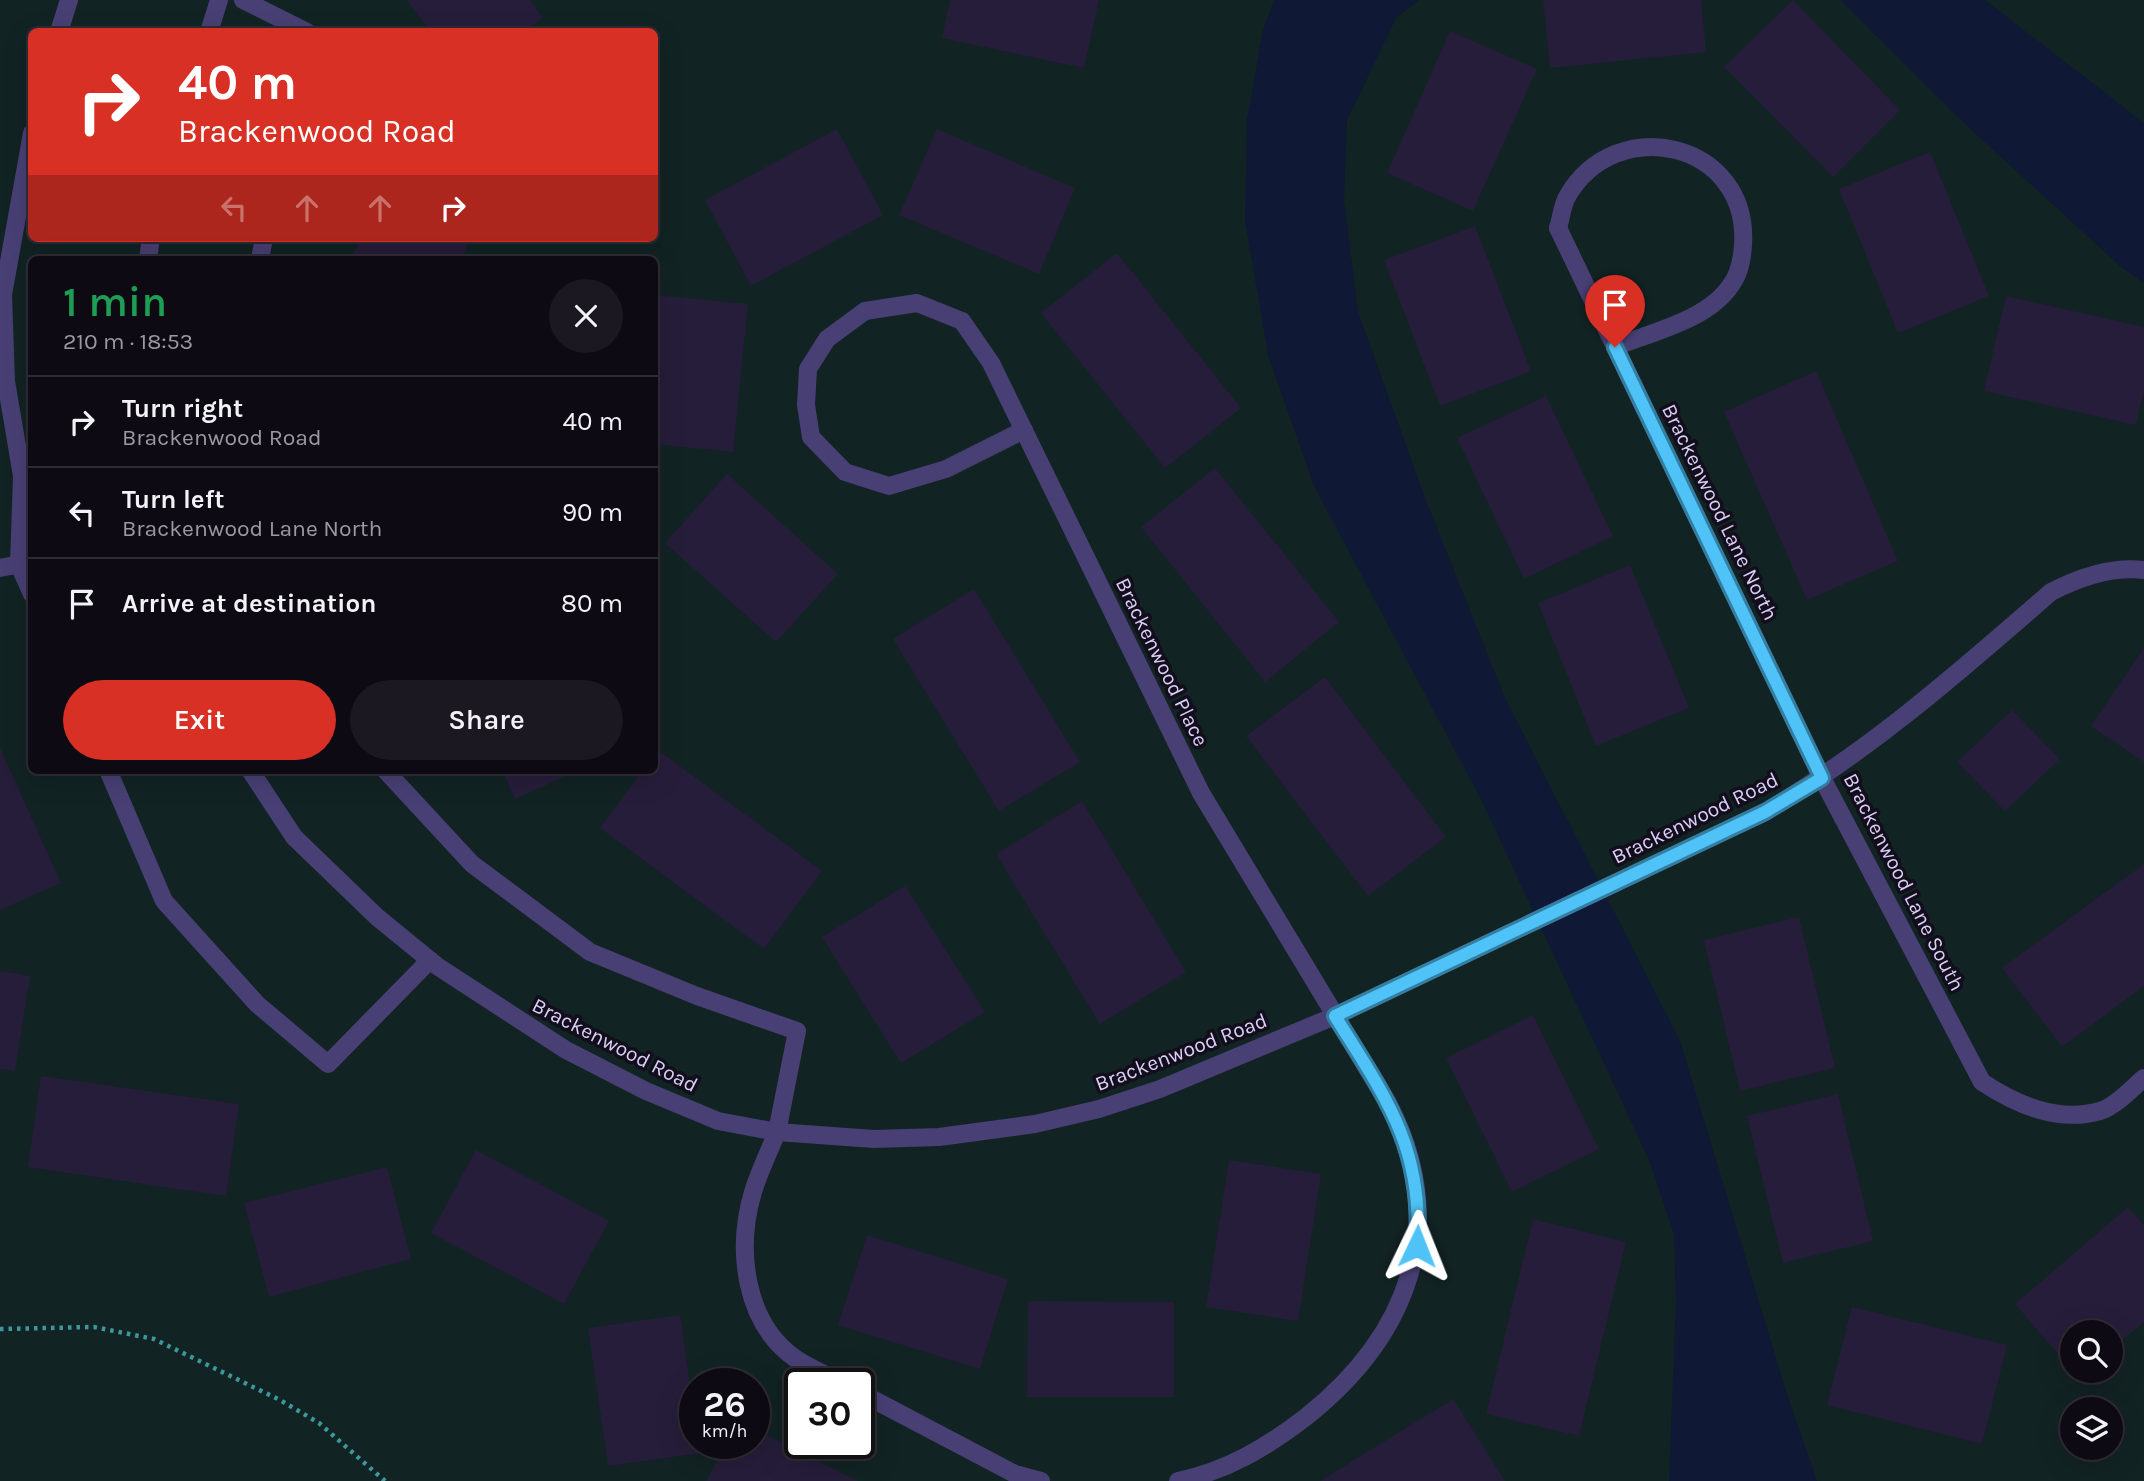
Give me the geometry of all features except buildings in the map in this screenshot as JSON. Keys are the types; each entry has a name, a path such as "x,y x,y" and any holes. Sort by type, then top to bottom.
{"street":[{"path":"60,28 69,0"},
{"path":"210,28 219,0"},
{"path":"243,0 299,28"},
{"name":"Brackenwood Lane North","path":"1615,347 1702,312 1731,286 1742,262 1744,227 1728,186 1708,164 1678,148 1631,147 1592,166 1566,198 1558,228 1615,347 1822,778"},
{"path":"0,568 25,564 22,475 6,381 3,295 28,155"},
{"name":"Brackenwood Place","path":"1024,430 946,469 890,486 845,472 811,437 806,405 808,369 827,339 865,311 917,303 962,321 991,363 1024,430 1201,793 1388,1103 1401,1128 1412,1161 1419,1217 1411,1274 1389,1326 1368,1356 1324,1402 1274,1441 1246,1457 1178,1481"},
{"name":"Brackenwood Lane South","path":"2144,570 2108,571 2077,579 2051,592 1907,717 1822,778 1982,1082 2009,1100 2039,1111 2071,1114 2103,1111 2144,1079"},
{"path":"110,774 164,901 257,1004 328,1064 430,960"},
{"name":"Brackenwood Road","path":"253,774 294,837 377,917 430,960 555,1044 646,1091 718,1121 777,1132 874,1139 939,1137 1035,1124 1099,1109 1160,1089 1335,1016 1765,812 1822,778"},
{"path":"388,774 472,864 590,952 696,996 797,1031 777,1132 753,1193 744,1253 748,1284 759,1313 776,1340 796,1359 813,1368"},
{"path":"875,1400 1015,1474 1041,1481"}],"path":[{"path":"0,1329 94,1327 154,1339 280,1400 319,1423 385,1481"}],"shaded area":[{"path":"0,0 2144,0 2144,1481 0,1481"}],"water":[{"path":"1274,0 1419,0 1396,18 1347,120 1344,200 1358,312 1425,498 1505,698 1680,1041 1786,1391 1817,1481 1669,1481 1676,1300 1674,1235 1649,1160 1482,801 1314,486 1268,355 1245,220 1247,120 1263,30"},
{"path":"1840,0 1985,0 2144,123 2144,283 2121,267 1964,123"}],"route":[{"path":"1417,1246 1419,1217 1412,1161 1401,1128 1335,1016 1765,812 1822,778 1615,347"}]}
